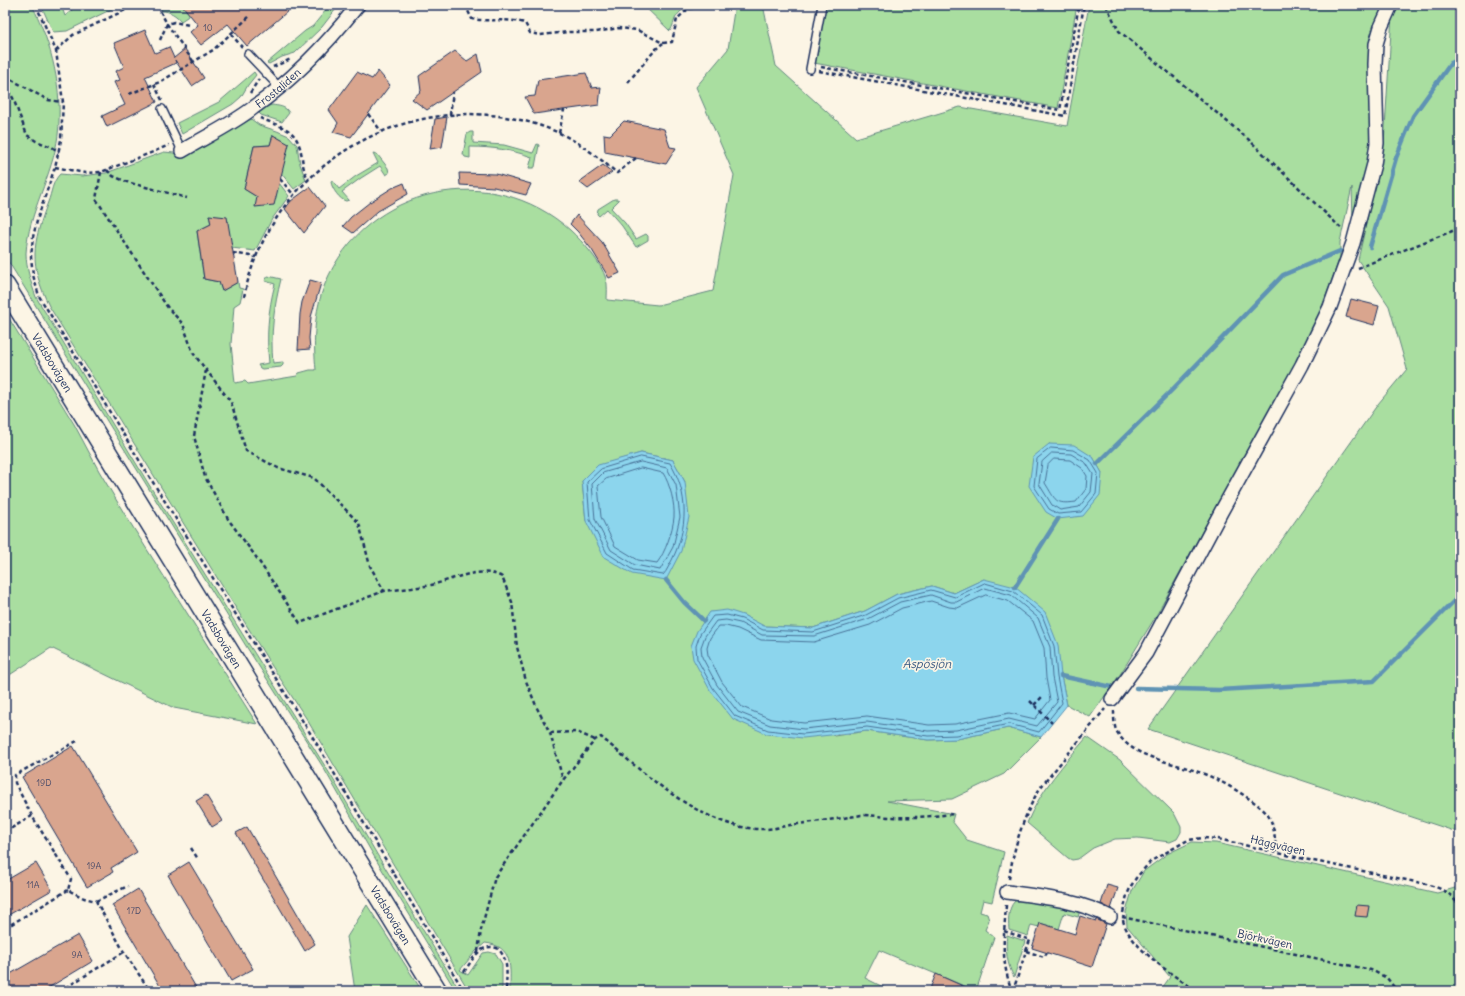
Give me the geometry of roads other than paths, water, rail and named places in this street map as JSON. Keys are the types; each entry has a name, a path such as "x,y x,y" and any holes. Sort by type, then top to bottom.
{"main road":[{"name":"Vadsbovägen","path":"5,286 438,991"}],"street":[{"name":"Frostaliden","path":"179,146 252,109 280,88 342,26 358,5"},
{"path":"1112,699 1146,653 1221,512 1279,408 1317,336 1330,307 1353,243 1374,164 1377,143 1375,64 1376,44 1381,27 1391,5"},
{"path":"1006,892 1077,903 1116,917"}],"lane":[{"path":"811,67 822,5"},
{"path":"248,54 280,88"},
{"path":"162,105 179,146"}],"water":[{"path":"1049,444 1074,445 1093,457 1102,473 1100,495 1083,516 1058,519 1046,512 1029,486 1033,457"},
{"path":"641,453 673,460 685,482 689,517 681,551 666,580 632,574 604,557 586,521 582,481 598,465"},
{"name":"Aspösjön","path":"984,579 1015,587 1045,612 1058,645 1061,676 1067,705 1041,737 1008,728 957,739 928,740 867,731 803,738 767,734 733,719 710,690 693,659 691,646 697,631 710,612 727,610 743,615 764,626 813,628 865,611 897,594 932,586 954,593"}],"waterway":[{"path":"1370,247 1396,158 1413,116 1451,63 1460,59"},
{"path":"1097,464 1172,390 1283,275 1340,251"},
{"path":"1015,587 1058,519"},
{"path":"666,580 684,602 704,621"},
{"path":"1136,688 1219,690 1374,681 1460,595"},
{"path":"1061,676 1112,687"}]}
